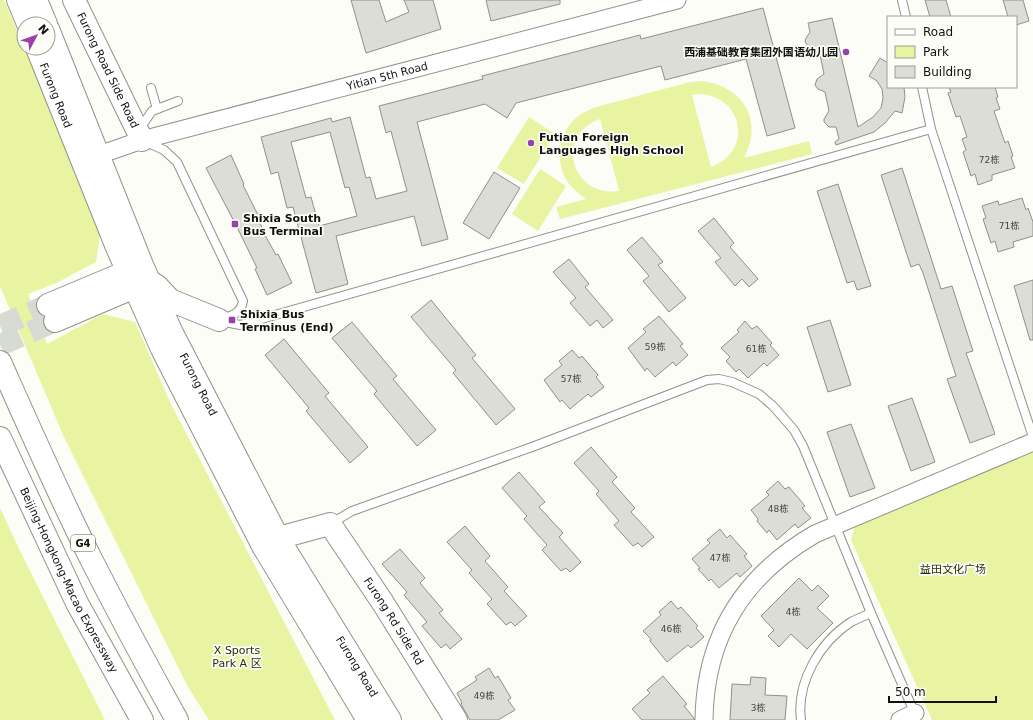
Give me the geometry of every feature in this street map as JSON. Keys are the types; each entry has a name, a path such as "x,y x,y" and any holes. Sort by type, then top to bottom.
{"main road":[{"path":"18,0 25,16"},
{"path":"36,0 43,16"},
{"name":"Furong Road Side Road","path":"74,0 140,135"},
{"name":"Furong Road","path":"56,49 99,155 162,349 263,546 368,720"},
{"name":"Furong Road","path":"40,56 116,245 139,276 171,331 278,538 390,720"},
{"path":"52,313 139,276 157,286 170,300 219,320"},
{"name":"G4","path":"0,362 89,556 139,652 177,720"},
{"name":"Beijing-Hongkong-Macao Expressway","path":"0,438 77,603 142,720"},
{"path":"278,538 330,524"},
{"name":"Furong Rd Side Rd","path":"330,524 383,603 456,720"}],"street":[{"name":"Yitian 5th Road","path":"99,155 140,135 677,0"},
{"path":"704,720 704,702 708,676 714,652 723,628 747,590 778,559 815,534 1033,442"}],"lane":[{"path":"902,0 906,16"},
{"path":"150,88 157,110"},
{"path":"922,88 931,129 1033,437"},
{"path":"178,101 152,111 140,135 164,150 177,162 242,301 242,307 240,310 235,314 219,320"},
{"path":"219,320 240,325 931,129"},
{"path":"330,524 352,511 539,445 707,380 719,379 732,382 759,394 773,406 785,418 803,446 871,613 911,718"},
{"path":"800,720 802,695 808,673 819,653 833,636 851,622 871,613"}],"green space":[{"name":"X Sports Park A 区","path":"0,0 4,0 16,28 16,56 28,56 101,228 96,262 56,283 28,294 47,344 103,314 135,322 171,404 335,720 209,720 188,687 63,435 0,286"},
{"path":"701,81 722,87 739,98 745,106 750,115 752,126 750,143 744,158 809,141 812,154 560,219 556,207 586,199 570,185 565,177 560,159 562,140 570,124 586,111 596,107 690,82","holes":["701,94 715,98 727,105 734,115 738,126 738,138 733,149 724,159 711,167 692,95","600,119 619,190 619,191 603,191 589,185 580,176 574,164 573,151 577,138 586,127"]},
{"path":"529,117 555,134 524,184 497,168"},
{"path":"540,169 566,186 538,231 512,214"},
{"name":"益田文化广场","path":"1033,447 1033,720 932,720 851,540 856,522"},
{"path":"0,508 23,557 105,720 0,720"}],"building":[{"path":"351,0 379,0 386,22 409,12 404,0 433,0 441,29 366,53"},
{"path":"486,0 560,0 560,4 491,21"},
{"path":"925,0 946,0 951,16 930,16"},
{"path":"1003,0 1023,0 1029,21 1017,25 1017,16 1008,16"},
{"path":"763,8 795,128 767,136 746,59 665,80 661,66 516,103 507,118 485,104 417,122 448,239 422,246 414,216 336,236 348,284 316,293 293,207 287,208 278,172 271,174 261,137 331,118 332,122 350,117 366,178 370,177 376,199 407,191 391,131 386,133 379,106 483,79 482,76 640,35 641,39","holes":["330,132 345,188 349,187 357,216 319,226 311,197 306,198 291,142"]},
{"path":"832,18 858,127 873,117 881,108 883,98 882,89 877,81 869,76 880,58 887,62 887,88 904,88 905,97 902,113 895,111 885,123 874,132 836,145 835,142 839,139 836,127 829,127 824,122 824,119 829,111 825,92 818,89 815,85 817,79 824,74 819,50 809,47 805,42 810,32 808,23"},
{"path":"949,88 995,88 998,97 996,98 1000,109 994,111 1005,143 1008,141 1015,168 992,175 992,180 978,185 975,174 971,176 963,152 966,150 962,139 967,137 960,116 956,117 948,93 951,92"},
{"path":"231,155 244,184 243,185 259,217 258,218 265,235 276,255 278,254 292,283 267,295 255,269 257,268 206,168"},
{"path":"902,168 941,289 952,286 973,351 966,353 995,434 970,443 947,379 956,376 923,273 919,264 911,267 881,175"},
{"path":"494,172 520,188 489,239 463,223"},
{"path":"838,184 871,286 857,290 854,281 847,283 817,191"},
{"path":"1022,198 1026,210 1028,208 1033,222 1033,236 1013,242 1014,247 998,252 995,241 991,243 983,219 986,218 982,206 998,201 999,205"},
{"path":"714,218 734,243 730,247 758,279 749,287 742,279 735,286 715,262 721,258 698,231"},
{"path":"642,237 663,262 658,265 686,298 669,312 643,281 649,276 627,250"},
{"path":"569,259 589,284 585,287 613,320 603,328 597,320 590,326 570,303 576,298 553,272"},
{"path":"1033,280 1033,340 1030,340 1014,286"},
{"path":"431,300 476,355 472,358 515,409 496,425 453,373 456,370 411,317"},
{"path":"659,316 683,344 680,346 688,355 676,366 673,362 655,377 647,368 645,371 628,348 646,332 643,329"},
{"path":"830,320 851,385 828,392 807,327"},
{"path":"745,321 752,329 757,326 772,343 770,345 779,355 767,366 764,363 748,378 739,369 736,372 726,361 730,357 721,348 739,332 737,330"},
{"path":"352,322 397,376 393,379 436,430 417,446 374,394 377,391 332,338"},
{"path":"284,339 329,393 325,396 368,447 350,463 306,411 309,408 265,355"},
{"path":"572,350 579,358 582,356 598,375 596,377 604,387 591,397 588,394 570,409 562,400 560,402 544,380 562,365 559,361"},
{"path":"912,398 935,462 911,471 888,406"},
{"path":"851,424 875,488 850,497 827,432"},
{"path":"591,447 617,477 612,482 635,508 631,512 654,537 642,547 638,543 633,546 614,525 619,521 596,494 599,491 574,463"},
{"path":"519,472 545,502 539,507 563,533 559,537 581,562 570,572 566,568 561,571 542,550 547,545 524,519 527,516 502,488"},
{"path":"778,481 785,489 789,487 805,506 802,508 811,518 798,528 795,524 777,540 769,530 767,533 757,521 758,519 751,510 769,495 766,492"},
{"path":"465,526 490,556 485,561 508,587 504,591 527,616 515,626 511,622 506,625 487,604 492,599 469,573 472,570 447,542"},
{"path":"720,529 727,538 730,535 747,554 744,556 752,566 740,577 737,573 719,588 711,579 709,581 698,569 700,568 692,559 710,543 707,540"},
{"path":"400,549 425,578 420,583 443,610 439,613 462,639 450,649 446,644 441,648 422,626 427,622 404,595 407,592 382,564"},
{"path":"799,578 812,591 818,585 829,596 817,608 833,623 807,649 791,634 779,647 768,636 774,630 761,616"},
{"path":"671,601 678,609 681,607 698,626 696,628 704,637 691,648 688,645 667,662 650,641 651,639 643,631 661,615 659,612"},
{"path":"489,668 495,678 498,676 511,698 508,700 515,710 498,720 470,720 457,693 477,680 475,677"},
{"path":"663,676 687,704 684,706 694,720 642,720 632,709 650,693 647,690"},
{"path":"751,677 766,678 765,695 787,696 785,720 730,720 732,684 750,685"}],"tunnel":[{"path":"0,326 48,305"},
{"path":"0,345 55,321"}],"place":[{"name":"西浦基础教育集团外国语幼儿园","path":"846,52"},
{"name":"Futian Foreign Languages High School","path":"531,143"},
{"name":"Shixia South Bus Terminal","path":"235,224"},
{"name":"Shixia Bus Terminus (End)","path":"232,320"}]}
